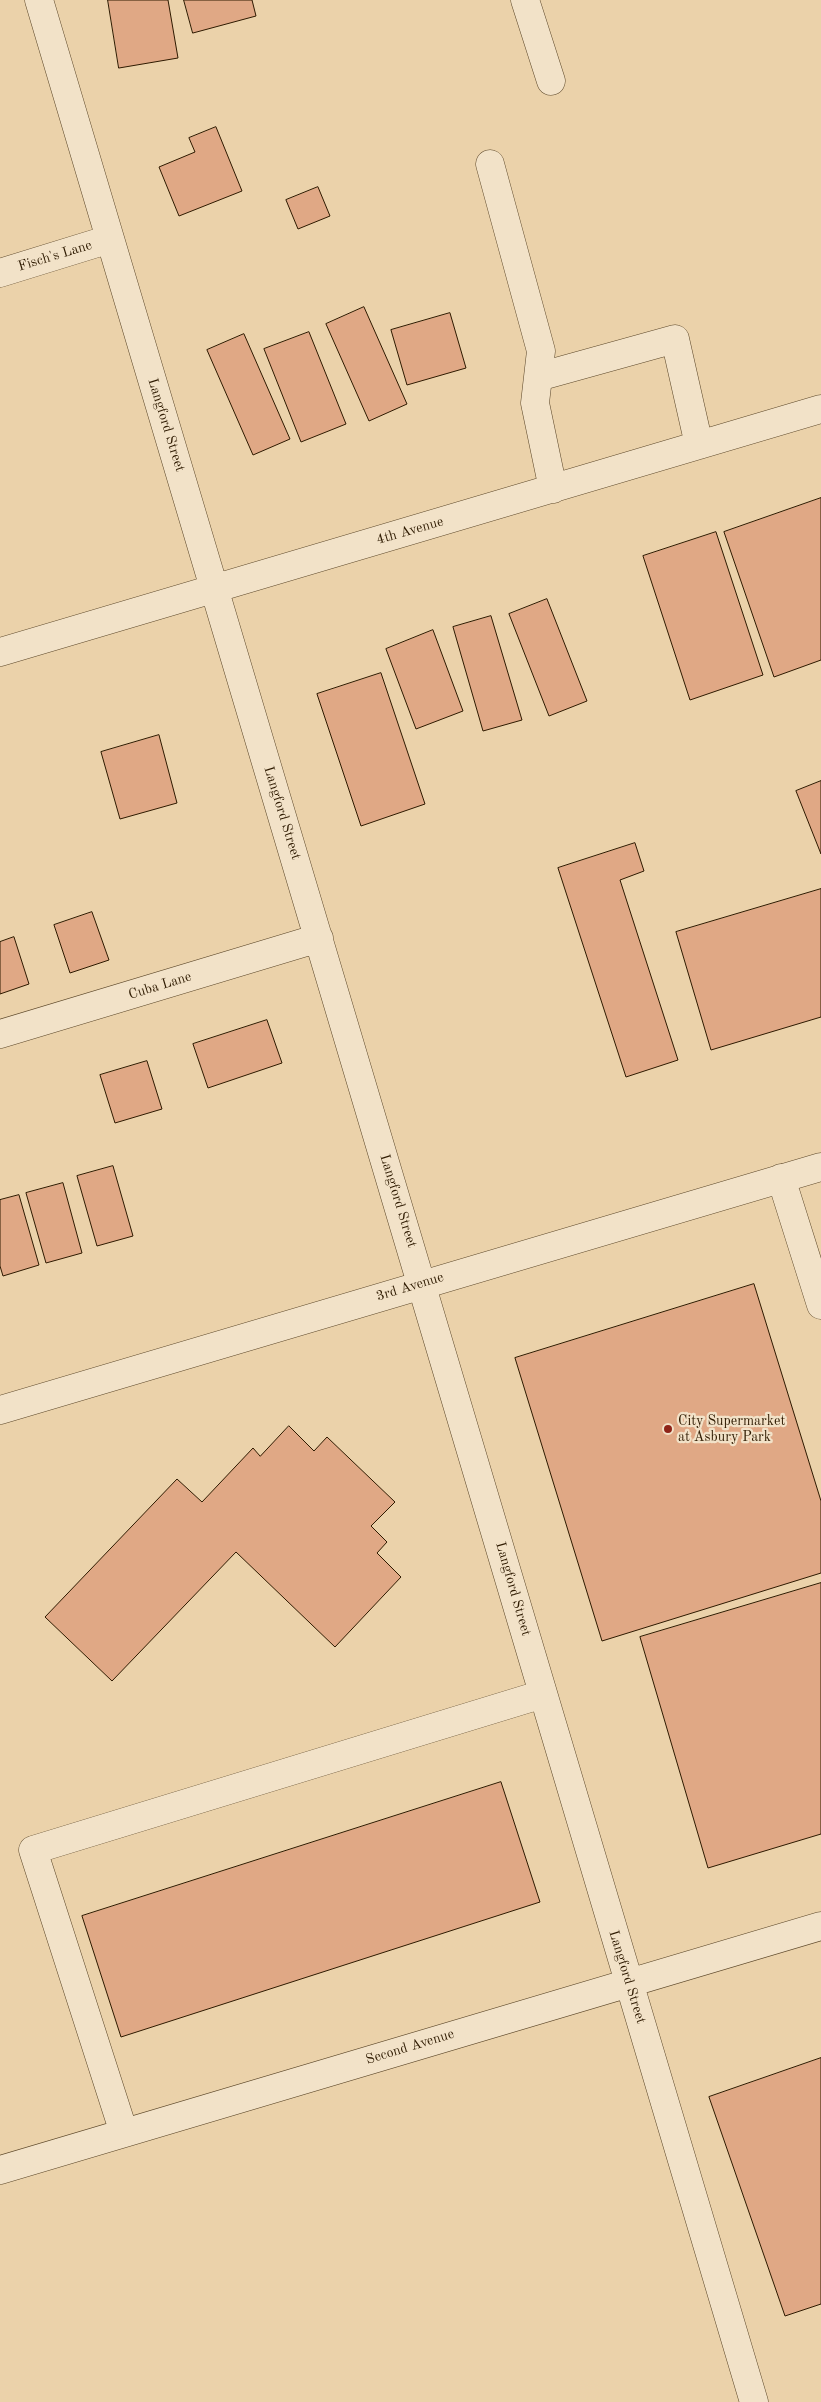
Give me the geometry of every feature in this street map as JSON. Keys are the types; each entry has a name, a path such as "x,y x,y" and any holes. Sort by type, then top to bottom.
{"street":[{"name":"Langford Street","path":"39,0 423,1284 628,1982 754,2402"},
{"path":"525,0 551,81"},
{"path":"490,164 541,351 535,403 554,489"},
{"name":"Fisch's Lane","path":"0,273 110,239"},
{"path":"538,377 675,339 699,445"},
{"name":"4th Avenue","path":"0,652 821,409"},
{"name":"Cuba Lane","path":"0,1034 320,938"},
{"name":"3rd Avenue","path":"0,1410 821,1167"},
{"path":"781,1178 821,1305"},
{"path":"124,2133 33,1850 543,1694"},
{"name":"Second Avenue","path":"0,2170 821,1926"}],"building":[{"path":"108,0 168,0 178,58 119,68"},
{"path":"184,0 252,0 256,16 193,33"},
{"path":"216,127 242,191 179,216 159,167 195,152 189,138"},
{"path":"318,187 330,216 298,229 286,200"},
{"path":"364,307 407,404 369,421 326,324"},
{"path":"450,313 466,368 407,385 391,330"},
{"path":"309,332 346,424 301,442 264,349"},
{"path":"244,334 290,439 253,455 207,350"},
{"path":"821,498 821,660 774,677 724,532"},
{"path":"716,532 763,675 690,700 643,556"},
{"path":"547,599 587,701 549,716 509,614"},
{"path":"491,616 522,720 483,731 453,627"},
{"path":"433,630 463,711 416,729 386,649"},
{"path":"381,673 425,804 361,826 317,694"},
{"path":"159,735 177,803 120,819 101,752"},
{"path":"821,781 821,854 796,791"},
{"path":"635,843 644,871 620,880 678,1060 626,1077 558,868"},
{"path":"821,889 821,1017 711,1050 676,932"},
{"path":"92,912 109,960 70,973 54,925"},
{"path":"14,937 29,984 0,994 0,942"},
{"path":"267,1020 282,1063 208,1088 193,1044"},
{"path":"147,1061 162,1109 115,1123 100,1075"},
{"path":"113,1166 133,1236 97,1246 77,1176"},
{"path":"63,1183 82,1253 46,1263 26,1193"},
{"path":"19,1195 39,1265 3,1276 0,1266 0,1200"},
{"name":"City Supermarket at Asbury Park","path":"754,1284 821,1501 821,1573 602,1641 515,1358"},
{"path":"289,1426 314,1451 327,1437 395,1502 371,1526 387,1542 377,1553 401,1577 335,1647 236,1552 112,1681 45,1617 177,1479 202,1502 253,1448 260,1456"},
{"path":"821,1583 821,1834 708,1868 640,1637"},
{"path":"501,1782 540,1902 121,2037 82,1916"},
{"path":"821,2058 821,2304 785,2316 709,2097"}],"place":[{"name":"City Supermarket at Asbury Park","path":"668,1429"}]}
